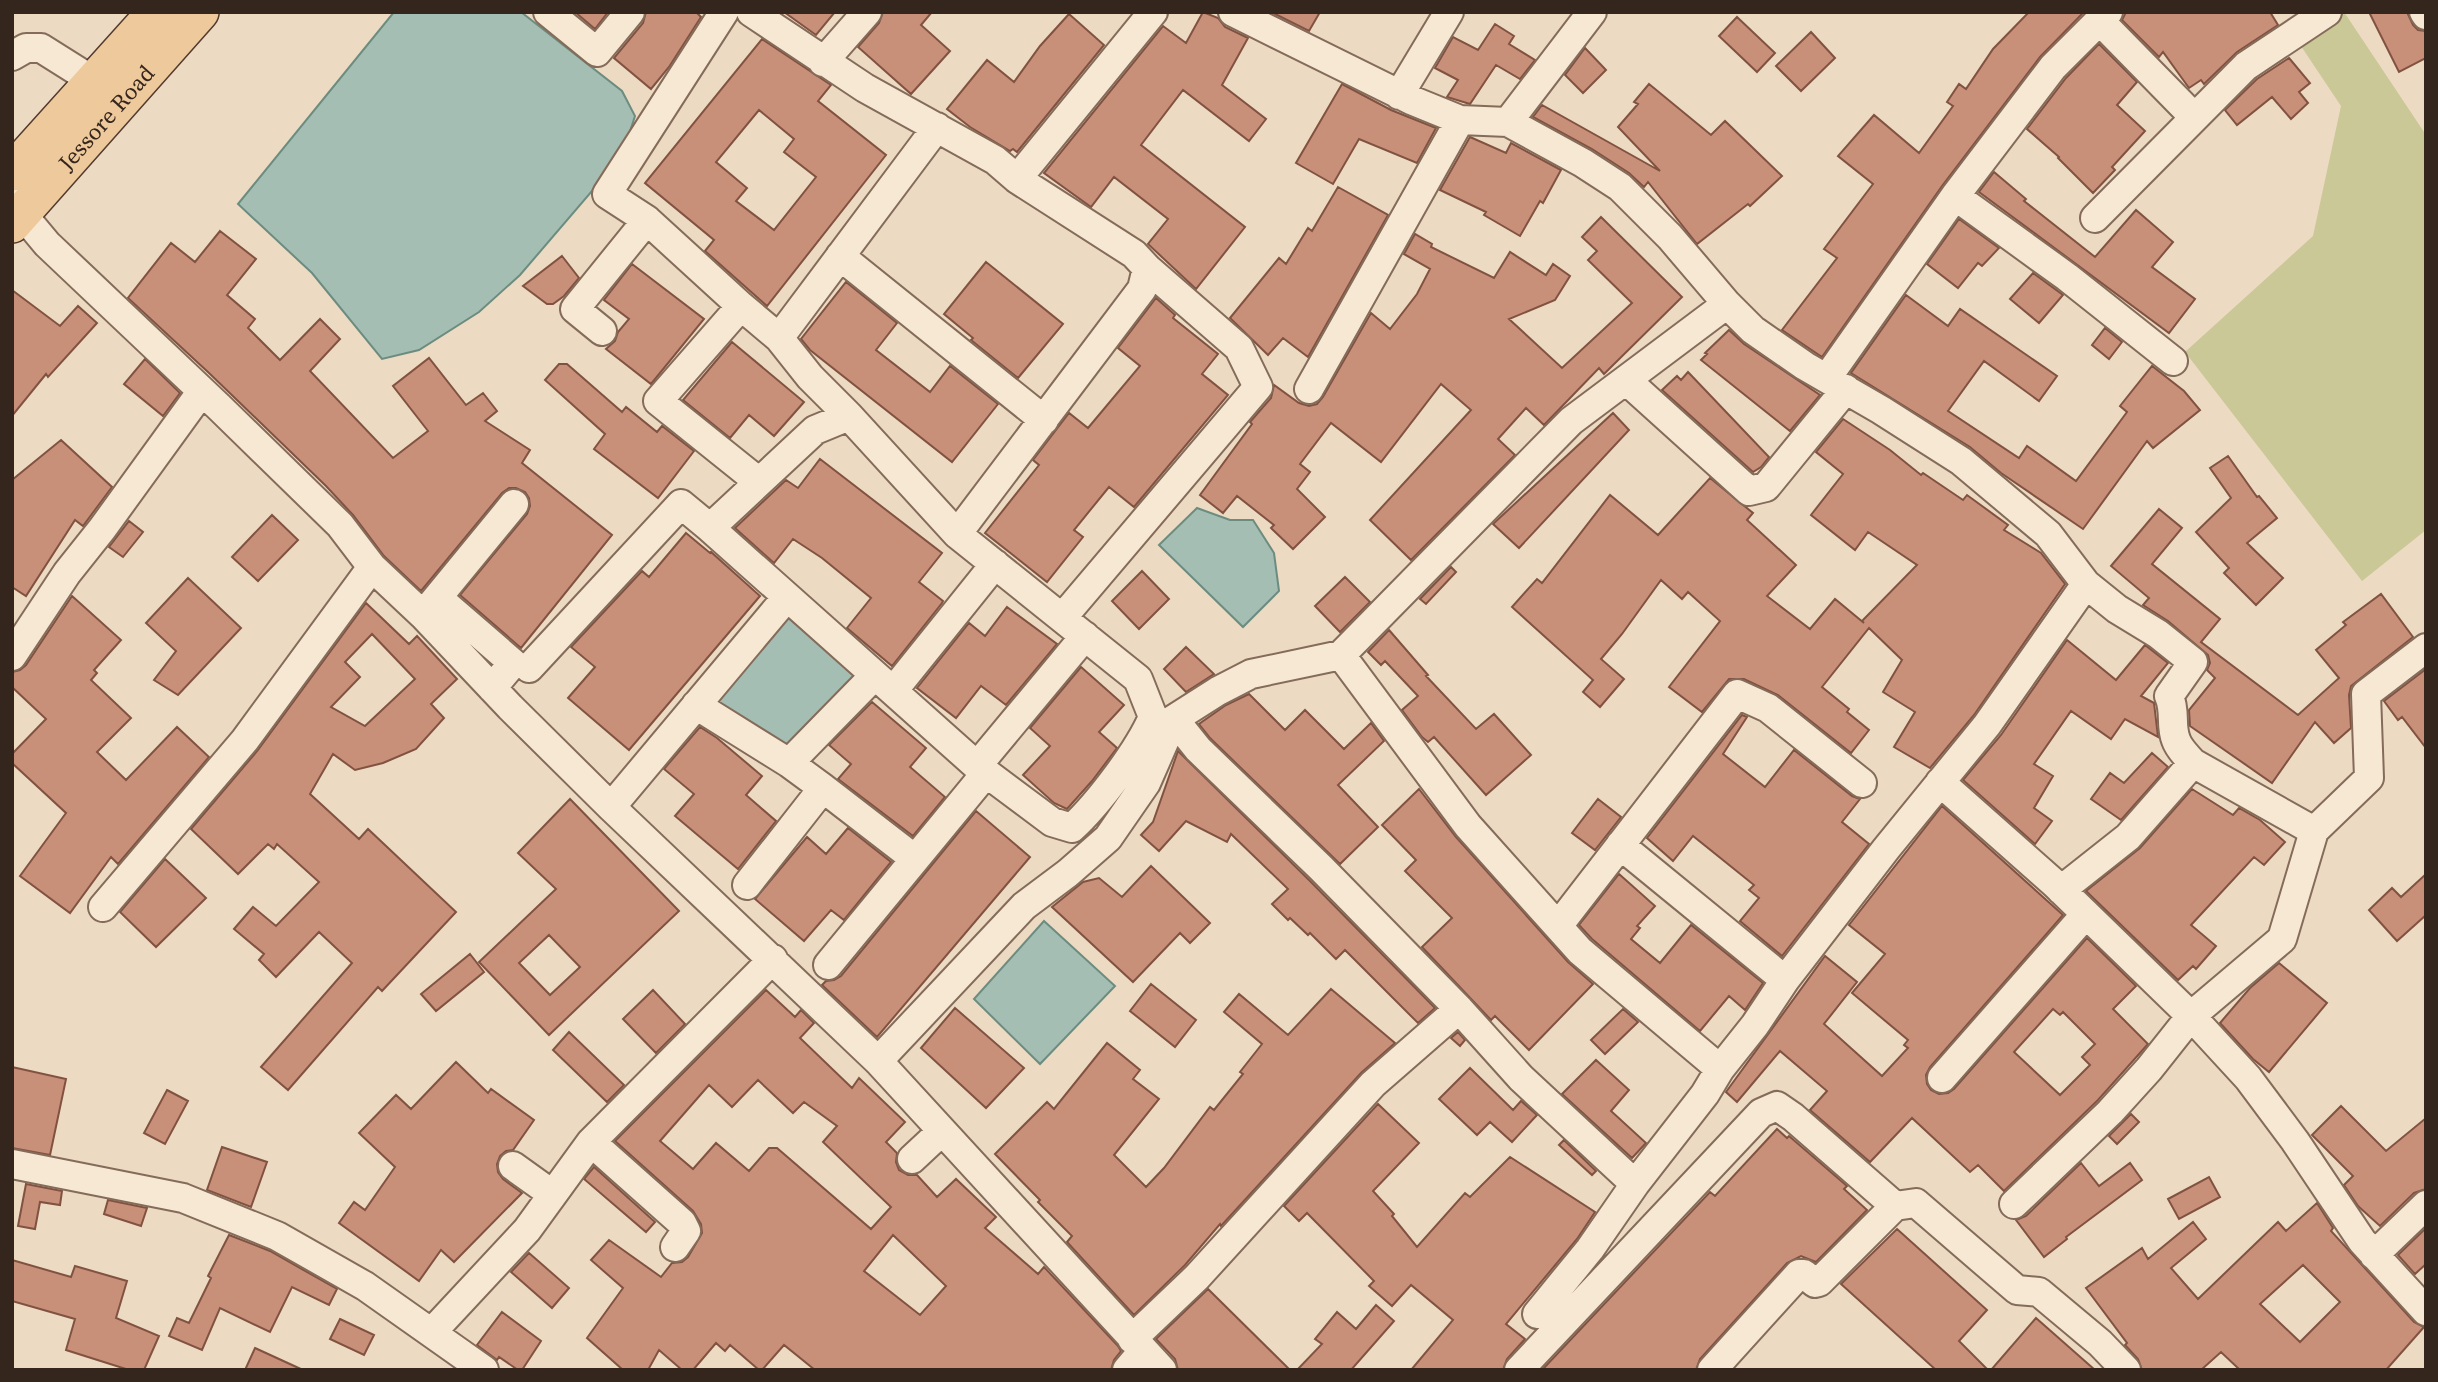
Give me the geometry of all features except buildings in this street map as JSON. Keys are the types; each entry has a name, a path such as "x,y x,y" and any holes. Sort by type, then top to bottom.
{"main road":[{"name":"Jessore Road","path":"12,172 156,12"},
{"name":"Jessore Road","path":"15,213 200,12"}],"street":[{"path":"548,12 597,52 630,12"},
{"path":"529,668 681,504 981,769 1052,822 1072,828 1087,814 1146,734 1153,717 1138,679 957,534 810,377 779,338 646,220 607,194 724,12"},
{"path":"751,12 823,62 995,160 1017,179 1134,254 1239,348 1258,387 1062,618"},
{"path":"823,62 867,12"},
{"path":"1017,179 1153,12"},
{"path":"1399,94 1449,12"},
{"path":"1508,122 1592,12"},
{"path":"2095,218 2246,66 2327,12"},
{"path":"1245,15 1399,94 1461,120 1508,122 1583,163 1620,187 1670,237 1753,330 1961,461 2048,534 2086,584 2193,662 2169,696 2175,709 2173,729 2177,743 2193,763 2314,831"},
{"path":"1626,380 1749,491 1766,487 1836,384 1955,196 2053,67 2104,16 2194,117"},
{"path":"12,56 26,48 40,48 95,82"},
{"path":"1309,389 1461,120"},
{"path":"779,338 937,127"},
{"path":"1955,196 2067,277 2173,361"},
{"path":"15,213 340,524 372,567 430,606 492,688 611,807 878,1060 1141,1357 1197,1277 1373,1084 1459,1009"},
{"path":"602,331 575,309 646,220"},
{"path":"840,256 1044,419"},
{"path":"957,534 1142,289 1147,268"},
{"path":"878,1060 1024,906 1108,838 1146,783 1174,719 1251,674 1341,654 1571,421 1727,304"},
{"path":"741,306 658,401 760,482"},
{"path":"12,656 67,573 202,391"},
{"path":"710,528 815,430 849,416"},
{"path":"430,606 514,504"},
{"path":"789,763 884,683 995,564"},
{"path":"103,907 245,740 372,567"},
{"path":"1537,1314 1590,1249 1635,1184 1705,1094 1785,980 1886,849 1987,725 2086,584"},
{"path":"611,807 787,597"},
{"path":"828,965 915,859 1085,636"},
{"path":"2014,1204 2110,1112 2191,1016 2282,939 2314,831 2369,778 2366,694 2426,648"},
{"path":"1341,654 1468,826 1580,951 1720,1069"},
{"path":"1558,926 1737,694 1768,708 1862,783"},
{"path":"696,705 789,763 915,859"},
{"path":"1174,719 1198,749 1321,868 1459,1009 1521,1078 1635,1184"},
{"path":"2061,890 2128,837 2193,763"},
{"path":"1940,782 2086,914 2191,1016 2248,1078 2295,1141 2362,1241 2426,1311"},
{"path":"747,885 823,788"},
{"path":"1620,845 1785,980"},
{"path":"1942,1078 2086,914"},
{"path":"432,1332 527,1230 591,1143 773,959"},
{"path":"1519,1370 1761,1113 1777,1106 1895,1206"},
{"path":"912,1159 942,1131"},
{"path":"591,1143 682,1223 686,1231 675,1247"},
{"path":"12,1164 183,1198 276,1236 365,1286 484,1370"},
{"path":"513,1166 552,1194"},
{"path":"1712,1370 1800,1274 1815,1283 1819,1282 1895,1206 1916,1203 2017,1290 2039,1292 2100,1343 2126,1370"},
{"path":"2374,1255 2426,1205"}],"shaded area":[{"path":"394,12 521,12 622,91 635,116 622,156 520,275 479,312 419,350 382,359 312,273 238,204"},
{"path":"2344,12 2426,135 2426,530 2362,581 2185,352 2313,236 2341,106 2299,43"},
{"path":"1197,508 1230,520 1253,520 1274,553 1279,591 1243,627 1159,545"},
{"path":"783,614 864,676 786,755 706,704"},
{"path":"1044,921 1115,986 1040,1064 974,999"}]}
